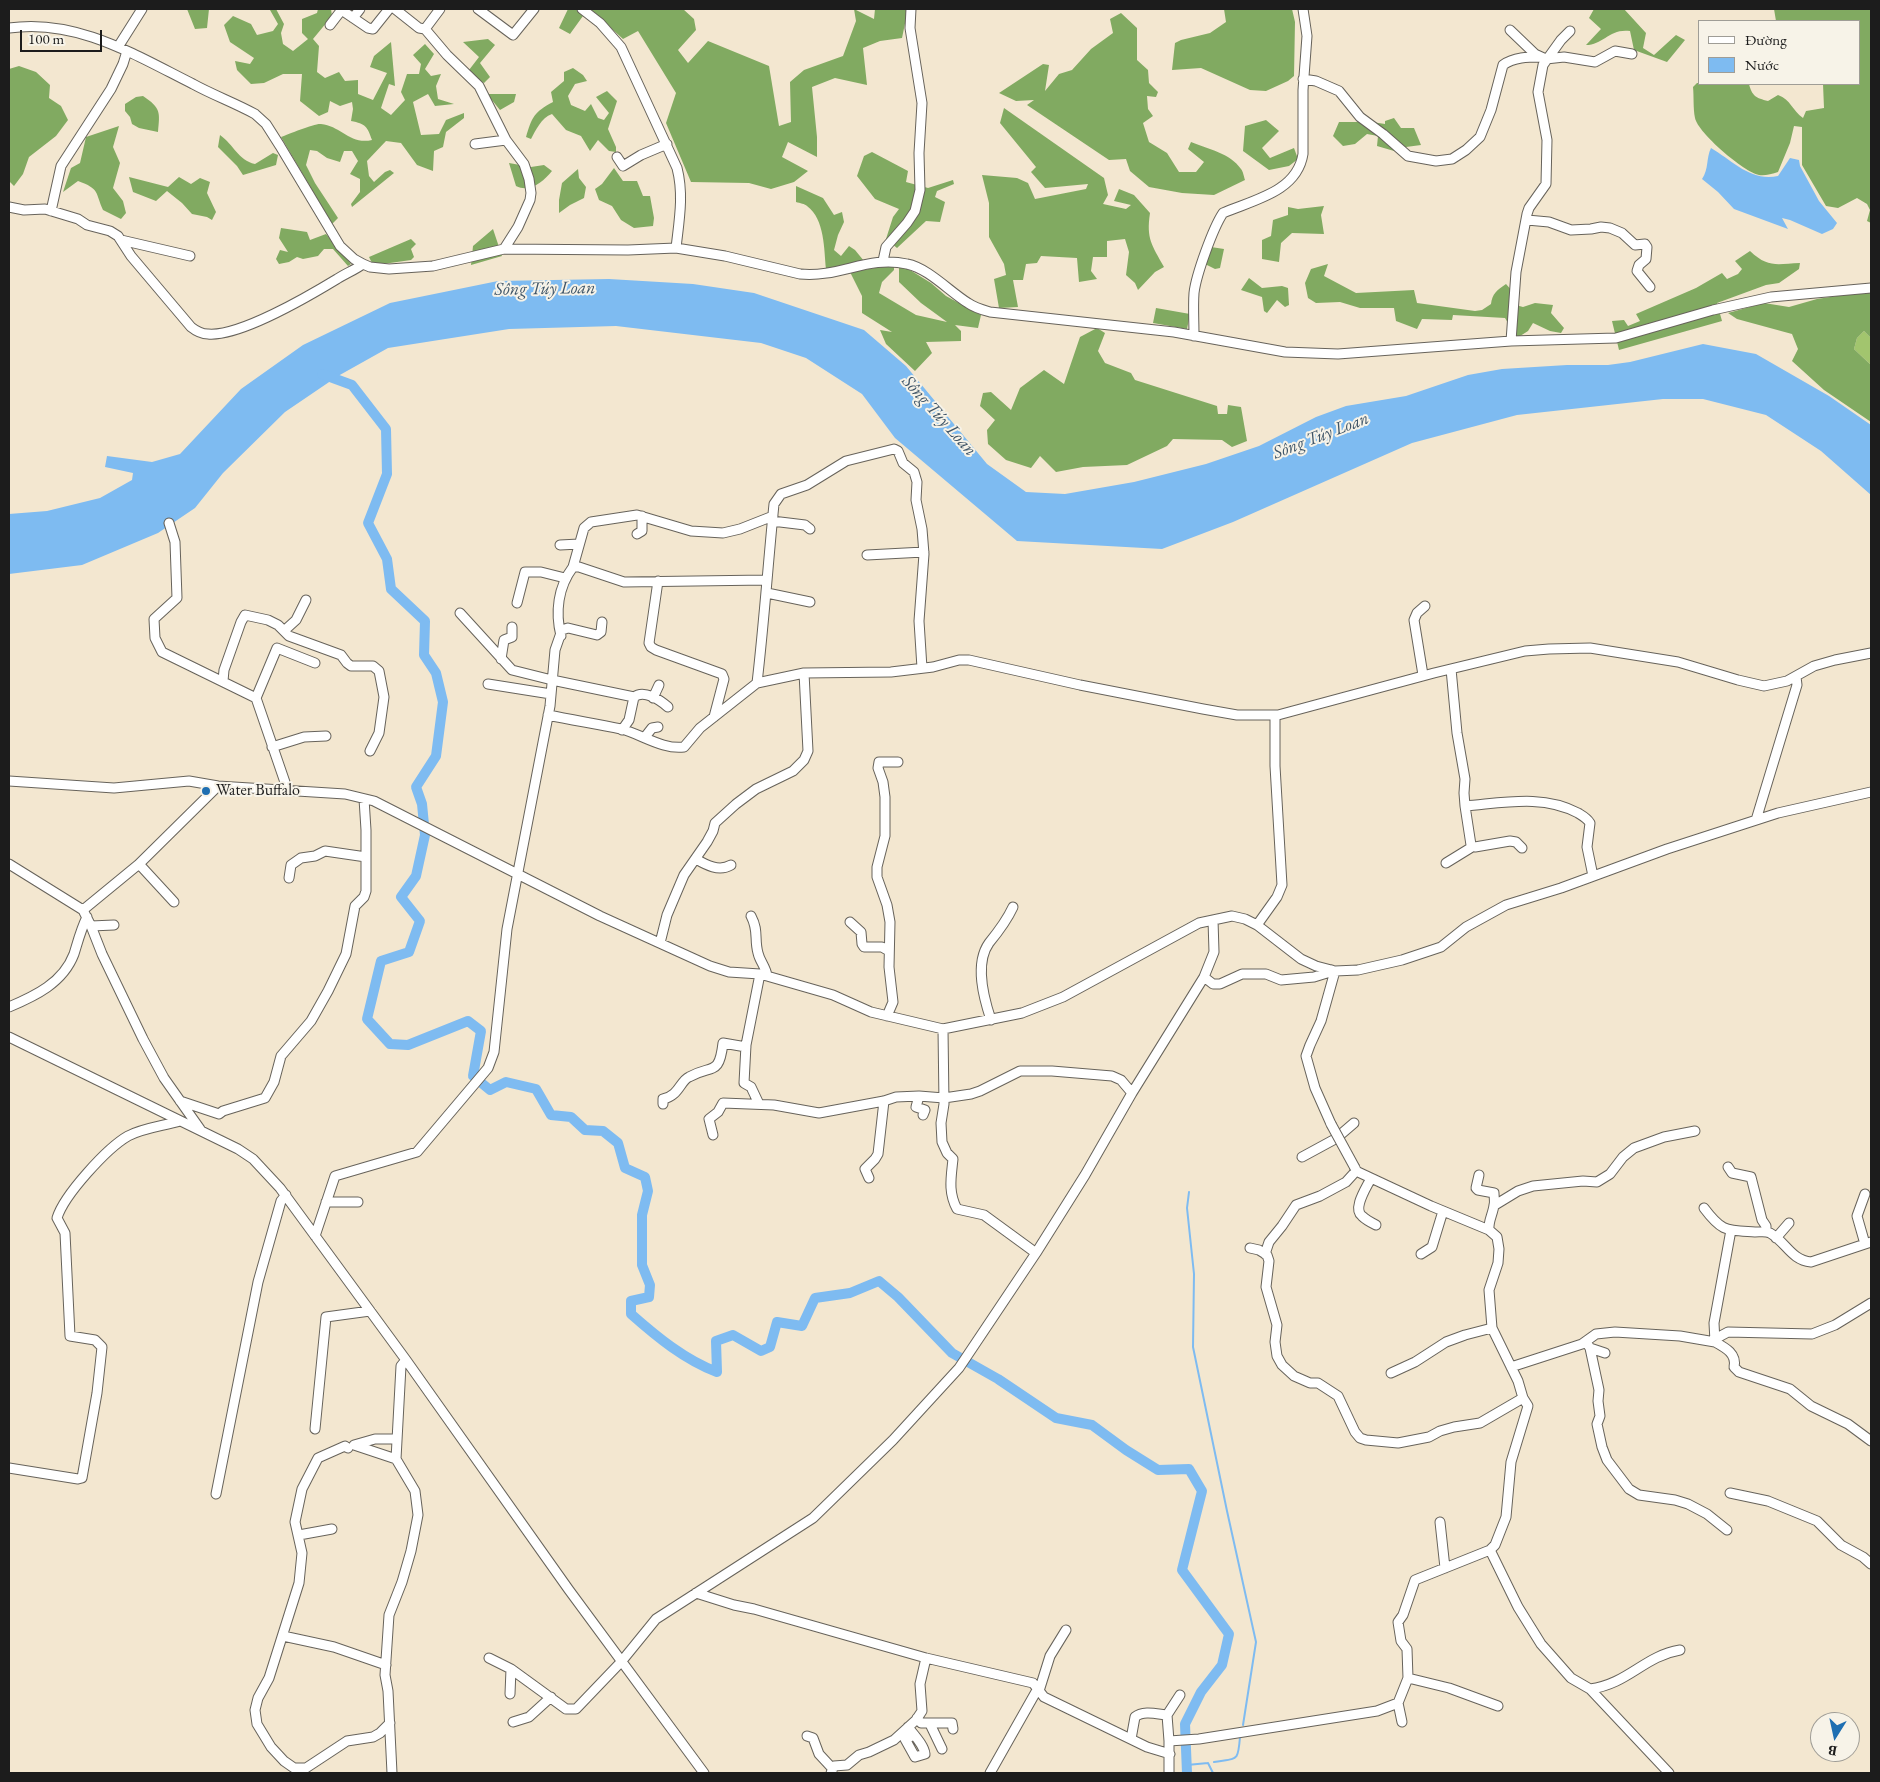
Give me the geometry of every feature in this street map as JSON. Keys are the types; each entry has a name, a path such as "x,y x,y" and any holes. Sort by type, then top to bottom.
{"street":[{"path":"118,47 142,9"},
{"path":"354,18 360,9"},
{"path":"330,25 341,11 368,28 373,29 389,9"},
{"path":"395,9 419,28 425,29 447,55 479,86 506,140 524,164 529,180 530,200 518,227 504,248"},
{"path":"425,29 440,9"},
{"path":"478,9 513,35 534,9"},
{"path":"582,9 600,23 621,47 667,144 681,181 681,202 676,248"},
{"path":"883,261 886,247 915,211 920,190 919,153 922,103 910,28 912,9"},
{"path":"1194,336 1195,291 1212,235 1223,213 1271,193 1285,184 1302,162 1304,154 1303,79 1307,36 1303,9"},
{"path":"9,28 37,26 76,31 127,51 210,93 245,108 261,119 280,146 340,246 354,259 363,264 388,269 434,266 504,248 628,250 676,248 725,256 809,275 825,274 876,261 883,261 910,264 938,281 969,304 990,312 1194,336 1285,352 1338,354 1511,341 1616,338 1713,310 1772,297 1871,288"},
{"path":"1510,30 1535,54 1544,58"},
{"path":"1511,341 1516,272 1529,208 1546,184 1547,140 1538,92 1544,58 1570,31"},
{"path":"51,210 61,166 111,89 127,51"},
{"path":"1303,79 1316,81 1339,92 1360,116 1408,156 1436,161 1452,159 1466,150 1480,137 1491,110 1503,65 1508,61 1524,58 1564,58 1596,62 1615,51 1632,54"},
{"path":"475,144 506,140"},
{"path":"617,157 623,166 641,155 667,144"},
{"path":"9,207 51,210 78,219 87,225 110,231 121,240 131,256 191,326 201,333 225,332 260,320 353,272 363,264"},
{"path":"1527,220 1549,222 1571,230 1610,228 1622,233 1635,245 1645,244 1648,247 1646,259 1637,271 1650,287"},
{"path":"121,240 190,256"},
{"path":"757,683 767,594 766,580 774,504 781,494 806,485 846,461 897,450 903,463 917,476 917,507 922,529 924,552 919,622 922,668"},
{"path":"561,636 557,616 564,578 572,567 584,528 588,523 631,515 642,516 691,531 707,533 723,533 773,519 807,525 810,529"},
{"path":"637,534 642,531 642,516"},
{"path":"169,523 175,542 177,598 154,619 155,638 162,652 256,698"},
{"path":"560,545 579,544"},
{"path":"867,554 924,552"},
{"path":"572,567 579,567 624,582 766,580"},
{"path":"517,603 525,572 541,572 564,578"},
{"path":"658,581 649,643 656,650 722,674 724,679 714,718"},
{"path":"767,594 810,602"},
{"path":"285,630 296,620 306,600"},
{"path":"1423,675 1414,620 1417,613 1425,606"},
{"path":"460,612 512,670 634,697"},
{"path":"223,681 224,670 240,622 245,615 268,620 285,630 289,636 341,655 351,666 373,666 378,668 384,697 380,732 370,751"},
{"path":"315,1236 335,1176 417,1152 488,1068 494,1052 504,945 548,716 555,650 562,630 568,628 597,635 600,632 602,622"},
{"path":"501,659 504,640 512,637 512,626"},
{"path":"288,791 256,698 277,648 315,663"},
{"path":"548,716 622,730 662,744 684,747 700,728 757,683 804,673 891,672 922,668 958,660 969,660 1080,685 1237,715 1275,715 1423,675 1525,651 1590,648 1678,662 1764,686 1787,681 1814,666 1871,653"},
{"path":"1451,668 1457,733 1465,779 1465,806 1472,847"},
{"path":"660,943 667,915 684,875 713,831 715,823 756,789 794,771 804,760 808,751 804,673"},
{"path":"1756,820 1797,685 1796,677"},
{"path":"488,684 551,694"},
{"path":"654,698 659,685"},
{"path":"622,730 628,720 634,697 640,693 654,698 668,707"},
{"path":"1257,924 1277,897 1282,885 1275,715"},
{"path":"645,737 652,728 658,727"},
{"path":"272,747 304,737 326,736"},
{"path":"887,1016 893,1002 889,967 890,922 877,877 877,867 885,836 883,782 878,768 879,762 898,762"},
{"path":"9,781 114,788 189,781 218,786 344,794 374,801 600,916 710,966 729,972 764,975 833,995 871,1012 943,1029 1022,1013 1063,997 1199,923 1232,916 1257,924 1301,959 1333,970 1358,970 1402,960 1441,947 1466,927 1506,905 1778,813 1871,792"},
{"path":"9,1007 39,994 54,982 68,966 74,955 85,913 139,864 218,786"},
{"path":"180,1101 219,1114 224,1110 265,1098 274,1082 281,1056 311,1021 346,954 355,906 364,897 366,891 364,799"},
{"path":"1465,806 1528,800 1554,803 1567,807 1586,818 1590,823 1587,847 1594,876"},
{"path":"1446,863 1472,847 1510,841 1516,842 1522,848"},
{"path":"289,878 292,865 301,858 315,856 325,850 366,857"},
{"path":"696,859 715,868 726,868 730,865"},
{"path":"9,864 85,913 102,954 143,1039 164,1078 202,1131"},
{"path":"139,864 174,902"},
{"path":"992,1020 985,1003 981,980 985,950 1013,907"},
{"path":"751,916 756,928 758,954 766,967 746,1047 744,1083 751,1087 759,1104"},
{"path":"489,1658 511,1669 566,1709 576,1709 621,1662 656,1619 813,1518 893,1440 959,1368 970,1353 1036,1254 1085,1175 1132,1093 1204,977 1214,952 1213,920"},
{"path":"850,922 861,932 864,947 882,947 889,951"},
{"path":"91,926 114,925"},
{"path":"1204,977 1213,984 1220,984 1242,974 1266,974 1281,980 1327,974 1333,970"},
{"path":"1333,970 1321,1021 1306,1056 1315,1088 1331,1124 1356,1170 1443,1211 1489,1230 1497,1237 1499,1248 1498,1263 1492,1275 1489,1290 1492,1328 1518,1380 1523,1398 1528,1406 1511,1462 1508,1513 1498,1539 1490,1550 1415,1580 1403,1615 1398,1622 1401,1641 1407,1649 1408,1678 1398,1703 1402,1722"},
{"path":"943,1029 944,1098 941,1122 942,1142 952,1159 950,1191 957,1209 984,1214 1036,1254"},
{"path":"9,1037 202,1131 238,1149 253,1159 286,1195 621,1662 704,1773"},
{"path":"663,1104 663,1100 674,1094 687,1077 715,1068 721,1060 723,1043 746,1047"},
{"path":"713,1135 709,1119 718,1112 723,1102 774,1105 820,1113 896,1097 944,1098 980,1091 1020,1071 1052,1071 1112,1076 1121,1080 1132,1093"},
{"path":"919,1096 916,1107 925,1110 923,1115"},
{"path":"869,1178 865,1169 878,1154 884,1101"},
{"path":"9,1468 78,1479 82,1478 97,1392 102,1347 95,1340 70,1336 65,1233 58,1218 59,1211 70,1194 110,1149 128,1136 138,1132 180,1121"},
{"path":"1302,1157 1338,1137 1354,1123"},
{"path":"1494,1205 1533,1186 1583,1181 1597,1182 1610,1174 1623,1157 1634,1148 1664,1137 1695,1131"},
{"path":"1728,1167 1732,1174 1751,1177 1762,1220 1766,1226 1766,1232"},
{"path":"1265,1254 1269,1242 1296,1205 1320,1196 1346,1182 1356,1170"},
{"path":"1479,1175 1476,1188 1480,1191 1494,1193 1494,1205 1488,1225 1489,1230"},
{"path":"1371,1178 1359,1204 1358,1211 1361,1216 1376,1226"},
{"path":"1480,1191 1485,1184 1488,1185"},
{"path":"1704,1208 1720,1227 1731,1230 1766,1232 1776,1238 1793,1256 1803,1261 1811,1262 1868,1243 1857,1216 1866,1194"},
{"path":"216,1494 258,1282 281,1201 286,1195"},
{"path":"326,1202 358,1202"},
{"path":"1421,1254 1432,1247 1443,1211"},
{"path":"1776,1238 1789,1223"},
{"path":"1715,1342 1714,1323 1731,1230"},
{"path":"1250,1248 1265,1254 1269,1261 1266,1288 1277,1324 1275,1342 1277,1356 1282,1365 1294,1376 1310,1383 1318,1383 1338,1396 1355,1432 1360,1438 1398,1443 1420,1439 1454,1427 1480,1423 1523,1398"},
{"path":"1715,1342 1715,1339 1728,1332 1812,1334 1835,1324 1871,1303"},
{"path":"315,1428 326,1317 370,1311"},
{"path":"1391,1374 1415,1362 1446,1342 1492,1328"},
{"path":"1511,1367 1588,1345 1596,1334 1624,1332 1680,1336 1715,1342 1733,1356 1734,1368 1739,1372 1790,1390 1811,1406 1848,1424 1871,1441"},
{"path":"1588,1345 1605,1353"},
{"path":"1588,1345 1600,1390 1598,1401 1600,1416 1597,1424 1602,1447 1607,1460 1623,1482 1636,1494 1675,1500 1698,1509 1713,1518 1727,1530"},
{"path":"392,1773 388,1691 385,1675 389,1615 402,1582 411,1551 418,1515 415,1491 396,1459 401,1366 406,1360"},
{"path":"351,1450 375,1439 398,1438"},
{"path":"390,1722 380,1733 373,1737 347,1741 306,1768 301,1769 294,1768 284,1761 271,1747 257,1724 255,1710 258,1698 269,1678 299,1583 302,1569 302,1553 295,1522 302,1490 318,1458 345,1446 351,1450 396,1459"},
{"path":"1730,1493 1768,1502 1817,1521 1841,1545 1864,1557 1871,1564"},
{"path":"1440,1522 1445,1568"},
{"path":"299,1535 332,1529"},
{"path":"1490,1550 1518,1607 1541,1644 1571,1678 1590,1689 1669,1773"},
{"path":"696,1593 926,1658 1033,1684 1044,1697 1147,1747 1170,1754"},
{"path":"990,1773 1038,1690 1050,1656 1066,1630"},
{"path":"283,1636 334,1647 386,1665"},
{"path":"1590,1689 1613,1684 1658,1656 1680,1650"},
{"path":"807,1736 813,1738 818,1754 832,1771 847,1765 859,1755 894,1740 922,1711 920,1684 926,1658"},
{"path":"510,1694 511,1669"},
{"path":"1408,1678 1449,1688 1498,1706"},
{"path":"1169,1773 1170,1741 1168,1715 1180,1695"},
{"path":"513,1722 529,1717 551,1697"},
{"path":"1170,1741 1198,1739 1377,1711 1398,1703"},
{"path":"1131,1739 1134,1716 1139,1714 1168,1715"},
{"path":"917,1718 921,1723 952,1723 953,1729"},
{"path":"930,1724 942,1749"}],"green space":[{"path":"187,9 209,9 207,28 195,29"},
{"path":"276,9 284,24 281,33 283,44 293,51 308,39 302,33 302,19 317,13 318,9 331,9 332,16 313,39 319,46 317,72 325,78 339,72 345,81 358,80 358,94 373,100 387,73 370,67 374,56 391,42 395,86 389,84 381,108 391,115 405,100 401,92 407,74 419,74 421,64 413,55 425,44 434,54 425,69 431,76 441,74 436,86 438,99 454,104 435,106 428,94 413,102 421,135 439,134 446,120 464,113 464,118 446,132 443,147 434,151 433,171 417,165 401,143 386,141 367,161 369,176 374,182 385,172 390,170 394,173 352,207 351,204 360,192 360,179 350,174 358,161 352,151 344,151 340,162 327,158 317,151 310,150 306,165 315,183 338,218 332,224 281,137 321,124 328,125 351,138 364,141 372,140 365,126 351,121 352,102 340,106 330,101 328,112 319,116 300,101 302,74 283,74 264,83 251,84 237,70 235,61 250,64 254,58 230,42 224,25 233,16 251,24 257,35 273,31 278,24 270,10"},
{"path":"568,9 588,9 570,34 559,28"},
{"path":"590,9 683,9 694,19 696,30 678,50 688,63 708,41 769,66 779,126 791,122 790,82 804,70 843,56 856,21 854,9 874,19 875,9 908,9 902,38 880,41 863,48 867,85 835,78 812,87 817,157 788,142 782,157 808,171 794,182 771,189 749,183 691,182 666,123 676,93 638,31 623,39"},
{"path":"1224,9 1292,9 1295,22 1294,76 1288,81 1266,91 1250,90 1201,68 1172,70 1175,43 1210,33 1226,22"},
{"path":"1594,9 1624,9 1646,33 1643,48 1654,55 1676,35 1685,40 1667,62 1634,50 1630,31 1617,32 1586,45 1601,29 1589,18"},
{"path":"1774,9 1871,9 1871,223 1867,221 1870,210 1867,204 1857,198 1838,208 1826,206 1802,165 1802,127 1794,126 1790,143 1778,172 1759,175 1743,167 1722,151 1698,125 1694,114 1693,87 1697,83 1698,85 1749,85 1753,94 1768,101 1778,95 1782,97 1803,118 1806,111 1824,108 1823,85 1860,85 1860,20 1776,20"},
{"path":"1121,13 1137,28 1137,60 1148,70 1149,83 1158,92 1156,97 1147,96 1148,109 1153,116 1143,123 1149,142 1167,153 1179,172 1196,172 1204,162 1188,149 1191,142 1231,159 1242,170 1245,180 1214,195 1182,193 1149,187 1130,171 1126,159 1109,160 1027,105 1034,100 1016,101 999,93 1043,64 1049,65 1045,91 1059,74 1072,70 1091,49 1113,33 1110,19"},
{"path":"488,39 495,45 480,63 490,77 484,83 469,70 479,57 463,42"},
{"path":"19,66 36,72 50,85 49,98 61,106 68,120 56,136 29,157 23,174 14,186 9,181 9,69"},
{"path":"573,68 583,75 587,81 575,84 568,96 571,105 585,111 591,104 598,118 604,120 609,113 596,97 607,91 617,101 608,129 616,147 616,152 609,151 598,140 590,151 581,136 566,130 552,114 542,121 531,139 526,137 530,124 538,112 553,102 551,92 564,81 564,72"},
{"path":"487,94 516,94 514,102 500,110"},
{"path":"143,96 158,111 158,132 139,128 132,124 130,117 125,111 125,104 136,97"},
{"path":"1004,108 1104,178 1108,195 1103,204 1126,209 1131,205 1114,201 1119,189 1134,195 1150,213 1149,229 1151,242 1164,267 1155,272 1138,290 1135,283 1126,275 1129,252 1125,239 1107,241 1107,257 1093,257 1091,271 1097,279 1079,282 1077,258 1041,256 1037,263 1026,264 1023,280 1013,280 1018,307 999,308 994,279 1006,275 1004,264 989,237 989,203 982,175 1017,178 1028,183 1035,199 1086,189 1088,184 1045,188 1031,172 1036,167 1000,123"},
{"path":"1394,118 1401,128 1414,128 1421,145 1406,147 1401,153 1377,146 1378,136 1367,134 1355,144 1343,146 1333,136 1339,122 1385,124 1385,121"},
{"path":"1266,120 1279,131 1262,148 1270,158 1294,148 1298,159 1289,166 1269,170 1243,151 1245,126"},
{"path":"119,126 113,147 120,163 113,188 123,201 126,213 121,219 103,210 96,192 90,186 78,181 63,192 71,168 80,163 86,137"},
{"path":"220,135 240,156 249,162 255,164 273,153 278,155 276,165 243,175 237,166 218,147"},
{"path":"872,152 908,171 906,182 928,188 953,180 954,184 937,191 935,197 945,202 940,222 926,221 897,248 886,239 893,217 899,209 875,199 857,176 864,156"},
{"path":"509,163 531,167 544,165 552,171 536,185 521,188 516,186"},
{"path":"614,168 623,181 637,181 643,196 650,196 654,218 653,226 634,228 621,220 612,206 599,200 595,189 602,184"},
{"path":"578,169 579,178 586,187 584,198 559,213 562,183"},
{"path":"129,177 168,187 179,177 191,184 200,178 210,182 207,193 216,212 212,220 192,214 167,191 156,201 133,192"},
{"path":"796,186 823,198 834,215 842,212 844,222 834,250 841,256 849,246 864,261 826,269 824,244 820,227 813,212 806,205 796,202"},
{"path":"1324,206 1321,215 1324,234 1292,233 1281,243 1279,262 1262,259 1262,240 1271,236 1273,220 1288,215 1288,207 1298,209"},
{"path":"281,228 307,232 310,240 326,234 351,264 348,266 333,249 324,249 318,256 303,259 297,257 289,262 279,264 276,259 280,250 288,252 279,238"},
{"path":"493,229 502,256 471,265 473,246"},
{"path":"411,239 416,244 411,249 414,257 411,260 383,264 372,263 369,257"},
{"path":"1211,247 1224,249 1220,268 1215,269 1205,264"},
{"path":"1750,251 1767,263 1800,263 1799,269 1779,283 1766,285 1717,303 1722,321 1619,350 1612,321 1624,320 1628,326 1640,321 1636,314 1696,288 1722,273 1727,279 1738,274 1742,269 1735,261"},
{"path":"1328,264 1324,276 1356,293 1414,290 1417,303 1475,311 1482,310 1491,304 1495,292 1506,284 1513,292 1512,304 1523,307 1535,303 1553,305 1551,313 1564,328 1561,333 1550,331 1533,323 1528,331 1517,338 1505,318 1453,315 1452,320 1422,319 1417,329 1396,321 1394,308 1360,308 1340,302 1316,303 1308,298 1305,283 1311,269"},
{"path":"894,265 894,270 882,282 879,293 916,315 947,322 921,303 899,282 899,266 910,270 931,283 946,296 981,315 978,328 955,325 961,331 961,341 926,342 932,353 915,371 886,344 880,330 892,332 862,313 862,296 850,272"},
{"path":"1249,278 1262,288 1282,286 1288,288 1289,305 1285,307 1277,300 1267,313 1264,311 1262,297 1241,290"},
{"path":"1871,292 1871,338 1864,331 1857,338 1854,349 1871,365 1871,422 1824,390 1792,361 1798,349 1792,334 1737,319 1728,313 1764,303 1789,307 1817,299"},
{"path":"1156,308 1190,314 1187,329 1153,323"},
{"path":"1097,328 1105,333 1098,351 1105,363 1131,373 1135,380 1217,406 1218,414 1227,414 1228,405 1241,407 1247,441 1232,447 1222,440 1173,439 1167,446 1127,465 1083,467 1056,472 1040,456 1031,468 1006,460 988,444 987,430 995,420 980,406 983,393 991,392 1011,410 1020,388 1044,370 1064,384 1080,337"},
{"path":"1864,331 1871,338 1871,365 1854,349 1857,338"}],"water":[{"path":"1711,148 1743,169 1759,176 1778,176 1790,158 1799,160 1800,166 1819,201 1837,223 1833,229 1822,234 1790,220 1782,218 1788,229 1734,209 1702,179 1706,171"},
{"name":"Sông Túy Loan","path":"609,279 693,284 754,293 864,330 906,366 987,464 1026,492 1065,494 1134,482 1206,464 1259,446 1316,417 1346,406 1406,396 1468,375 1502,369 1567,365 1608,365 1630,362 1703,344 1756,354 1829,396 1871,425 1871,495 1821,451 1766,415 1703,399 1663,399 1517,415 1412,443 1233,522 1162,549 1017,541 895,438 862,394 806,358 761,343 616,326 509,329 388,348 338,376 285,412 223,473 195,508 158,533 82,565 9,574 9,514 47,511 100,498 132,480 133,473 105,467 107,456 152,462 180,454 241,389 303,345 390,303 498,281"}],"waterway":[{"path":"322,374 352,385 386,429 387,474 368,523 387,559 391,589 425,621 424,655 436,673 443,702 436,756 416,787 422,804 425,835 416,876 401,897 420,921 409,952 381,961 367,1019 390,1044 408,1045 468,1021 481,1031 473,1076 490,1090 506,1082 536,1089 551,1115 571,1117 585,1130 603,1131 618,1143 625,1168 645,1177 648,1191 642,1215 642,1265 650,1285 649,1297 631,1301 631,1314 661,1339 694,1361 717,1372 716,1341 733,1335 761,1351 770,1347 777,1322 802,1326 815,1298 850,1293 879,1281 898,1297 952,1353 998,1379 1056,1418 1092,1425 1126,1450 1158,1470 1189,1469 1202,1491 1182,1570 1229,1634 1222,1665 1201,1692 1185,1724 1187,1773"},
{"path":"1189,1192 1187,1208 1194,1274 1193,1347 1256,1642 1243,1725"},
{"path":"1214,1762 1235,1757 1240,1737"},
{"path":"1208,1763 1213,1773"},
{"path":"1187,1765 1208,1763"}],"place":[{"name":"Water Buffalo","path":"206,791"}]}
